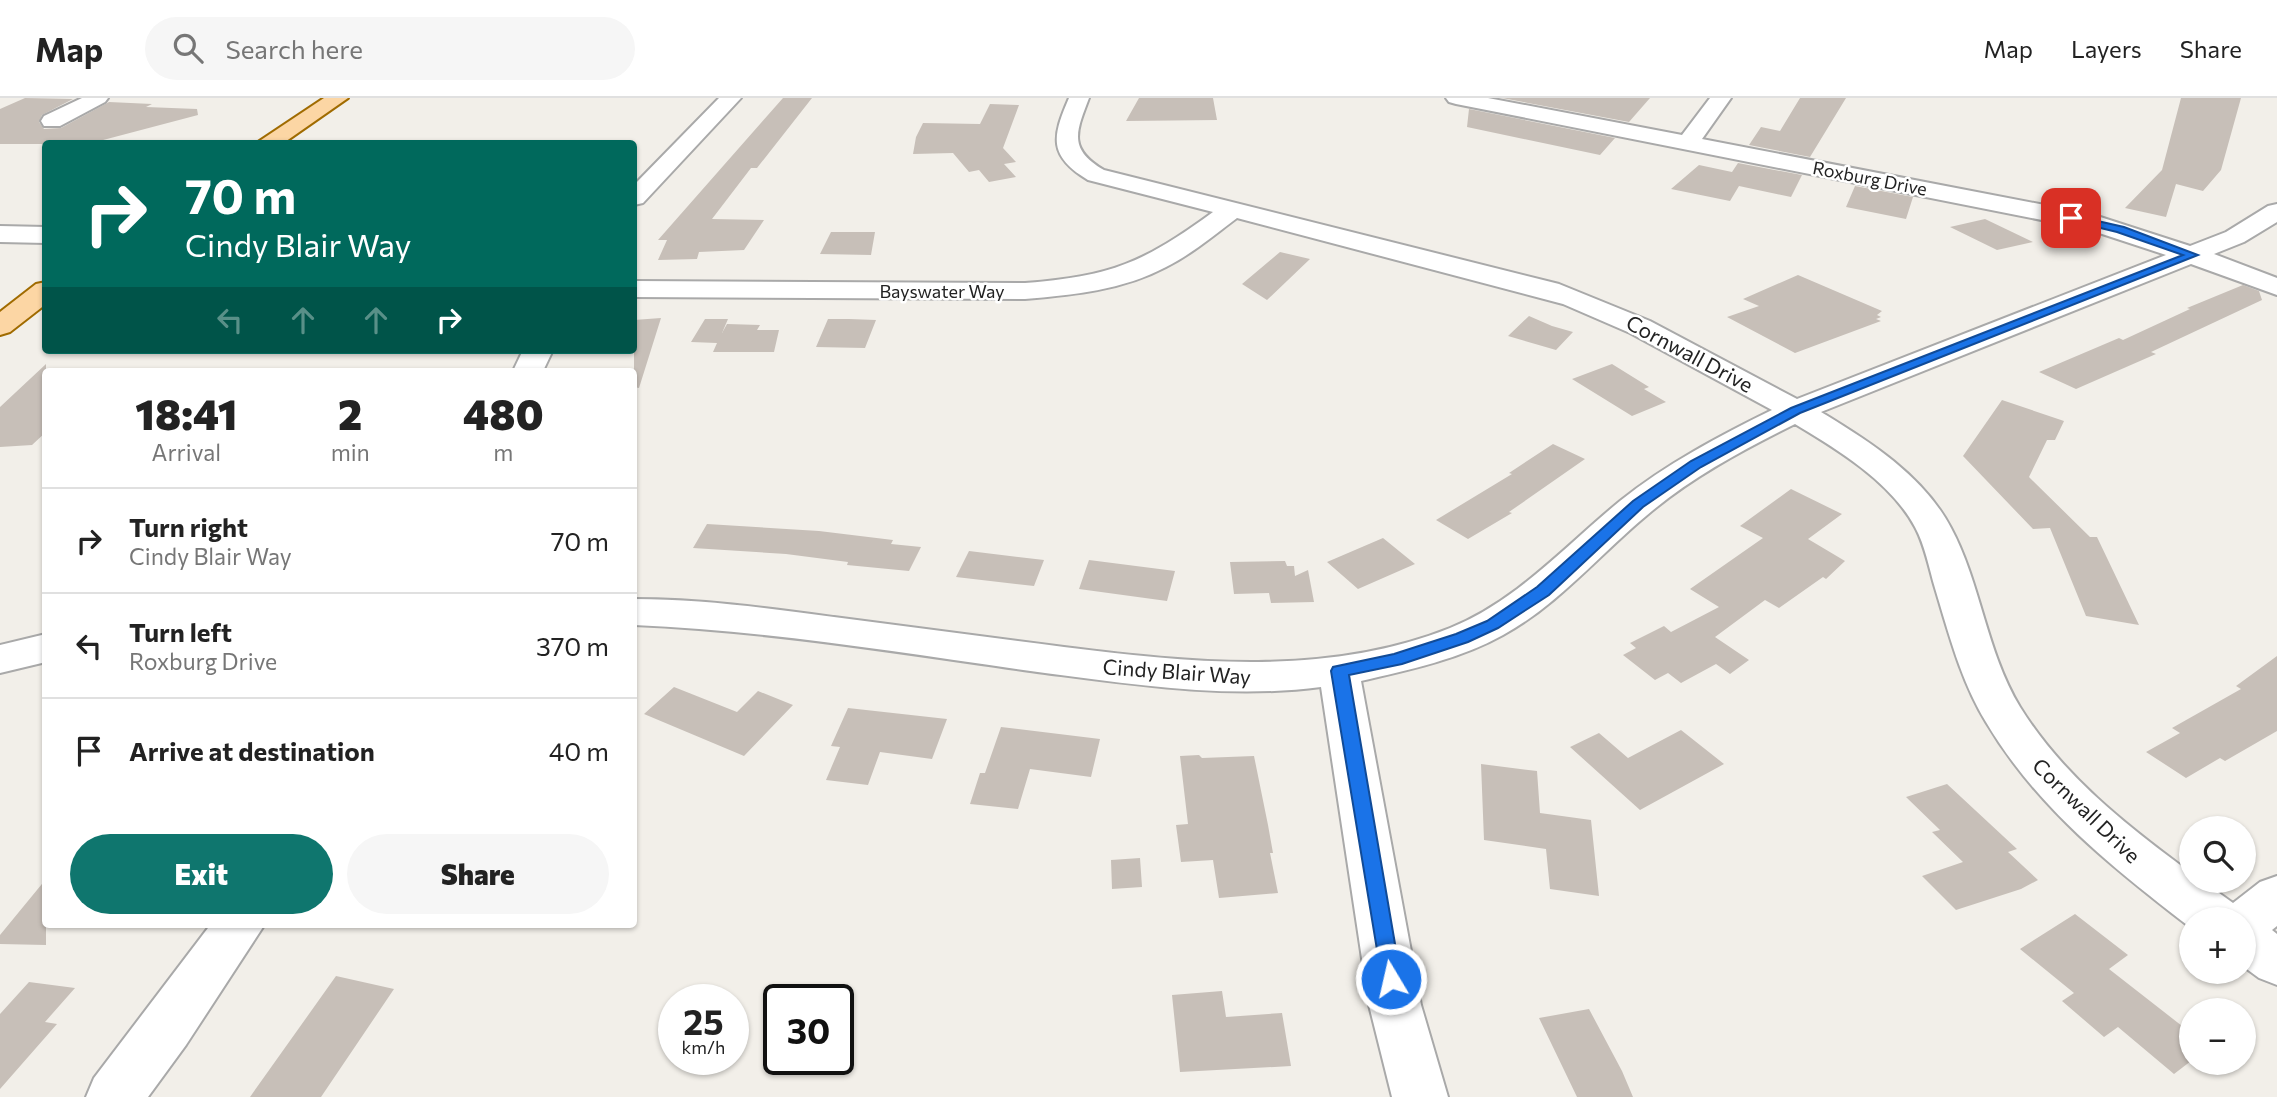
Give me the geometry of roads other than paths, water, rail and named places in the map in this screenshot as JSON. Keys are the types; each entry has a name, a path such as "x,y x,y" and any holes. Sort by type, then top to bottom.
{"main road":[{"path":"272,140 338,98"},
{"path":"0,326 42,293"}],"street":[{"path":"52,121 98,98"},
{"path":"637,195 731,98"},
{"name":"Cornwall Drive","path":"1079,98 1066,144 1068,154 1085,169 1110,180 1549,290 1595,305 1642,327 1795,411 1870,460 1896,482 1931,523 1982,673 2005,719 2031,757 2108,835 2201,907"},
{"name":"Roxburg Drive","path":"1456,98 2091,222 2143,237 2277,287"},
{"path":"1688,143 1721,98"},
{"name":"Bayswater Way","path":"637,289 1025,291 1067,288 1100,283 1142,269 1176,251 1231,211"},
{"name":"Cindy Blair Way","path":"637,612 751,619 1204,677 1296,676 1396,660 1492,625 1543,591 1638,504 1705,458 1795,411 2193,255 2251,230 2277,211"},
{"path":"0,248 23,234"},
{"path":"0,639 42,649"},
{"path":"0,659 42,649"},
{"path":"1339,671 1395,1005 1420,1097"},
{"path":"2256,914 2277,897"},
{"path":"114,1097 167,1028 237,928"},
{"path":"2256,947 2277,962"}]}
